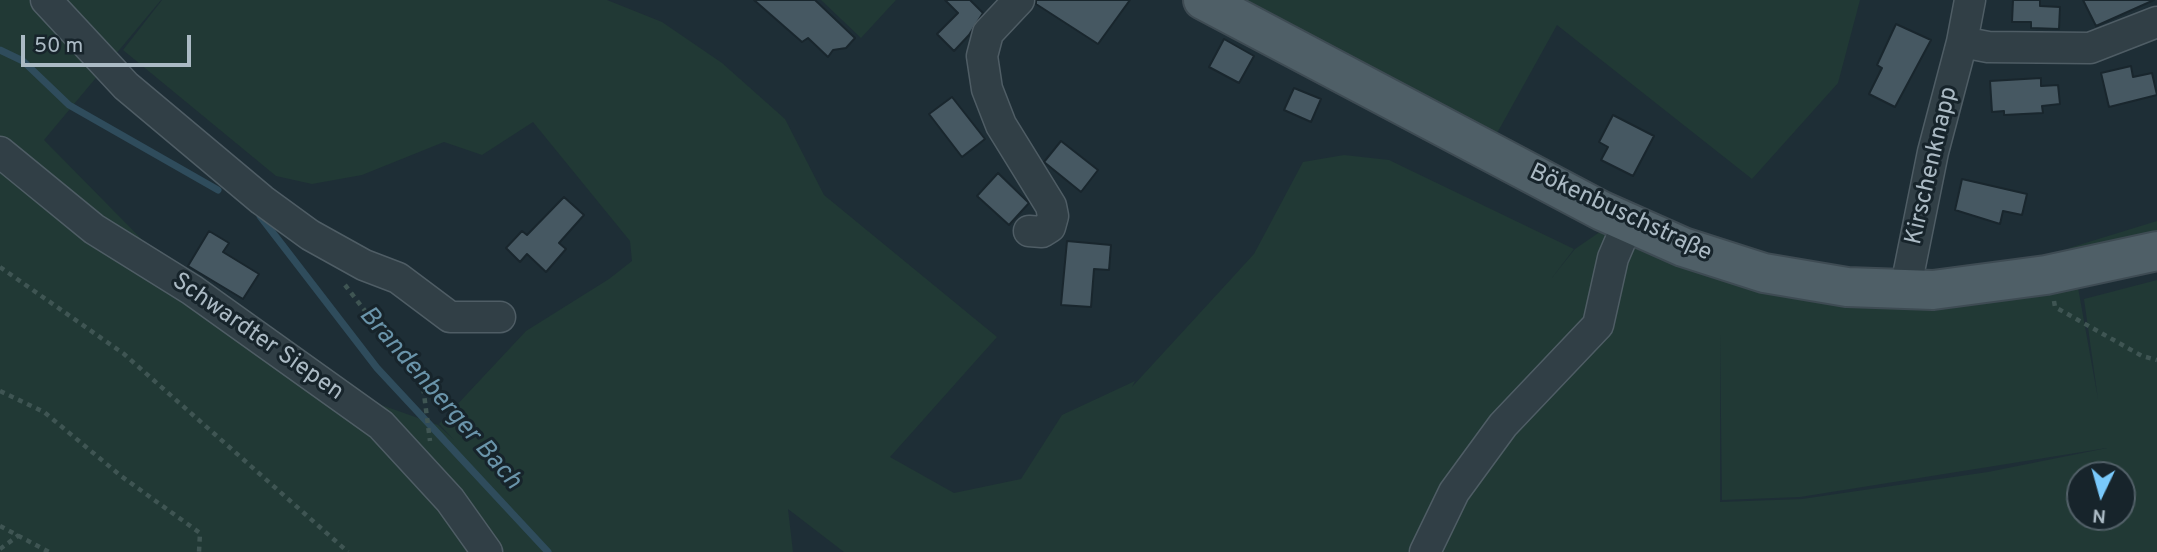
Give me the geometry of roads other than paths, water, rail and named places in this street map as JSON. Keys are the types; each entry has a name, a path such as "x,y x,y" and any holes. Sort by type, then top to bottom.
{"main road":[{"name":"Bökenbuschstraße","path":"1203,0 1629,223 1683,247 1764,273 1805,282 1897,291 2046,275 2157,251"}],"street":[{"path":"46,0 126,86 262,200 310,235 364,265 398,278 450,317 500,317"},
{"path":"1019,0 988,33 982,56 988,89 1001,125 1051,206 1053,216 1050,227 1042,232 1028,231"},
{"name":"Kirschenknapp","path":"1897,291 1962,42 1969,0"},
{"path":"1962,42 1988,47 2090,48 2157,22"},
{"path":"1897,291 1929,85"},
{"name":"Schwardter Siepen","path":"0,152 94,229 192,290 381,425 435,484 487,552"},
{"path":"1425,552 1454,492 1503,425 1598,325 1613,258 1629,223"}],"waterway":[{"name":"Brandenberger Bach","path":"0,50 23,61 69,105 218,190"},
{"name":"Brandenberger Bach","path":"260,216 377,368 548,552"}]}
